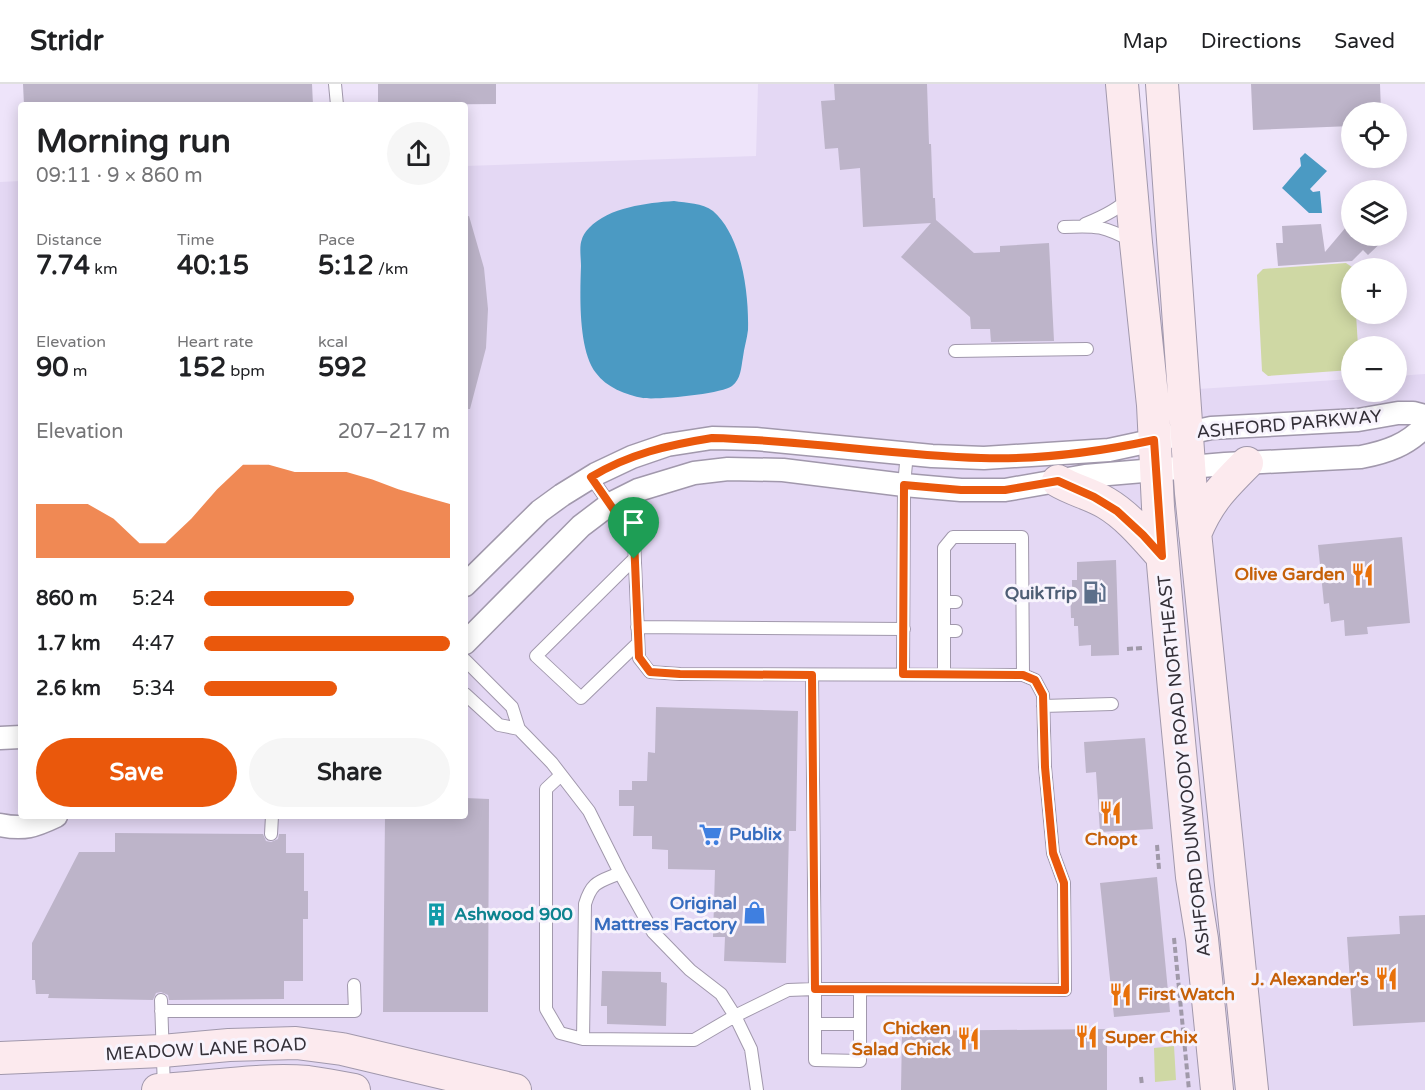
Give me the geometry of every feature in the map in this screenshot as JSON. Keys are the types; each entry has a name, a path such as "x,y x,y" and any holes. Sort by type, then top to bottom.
{"main road":[{"name":"ASHFORD DUNWOODY ROAD NORTHEAST","path":"1122,84 1153,405 1162,556 1192,877 1202,939 1217,1090"},
{"name":"ASHFORD DUNWOODY ROAD NORTHEAST","path":"1162,84 1189,467 1252,1090"},
{"path":"1195,534 1206,509 1216,494 1246,463"},
{"path":"1058,481 1094,497 1117,511 1162,556"},
{"name":"MEADOW LANE ROAD","path":"0,1058 229,1045 319,1044 515,1090"},
{"name":"MEADOW LANE ROAD","path":"158,1090 239,1083 285,1082 354,1090"}],"street":[{"name":"ASHFORD PARKWAY","path":"1155,455 1187,433 1211,428 1358,420 1398,413 1425,416"},
{"name":"ASHFORD PARKWAY","path":"1155,455 1189,467 1361,457 1384,453 1402,445 1425,426"},
{"path":"468,582 540,511 591,477 632,457 667,445 712,438 756,439 984,458 1109,450 1155,455"},
{"path":"468,641 581,526 610,504 638,490 694,473 728,469 783,470 904,485 961,490 1005,490 1084,476 1155,455"},
{"path":"0,738 18,736"},
{"path":"0,825 16,828 34,826 49,819"}],"lane":[{"path":"335,84 337,102"},
{"path":"1078,226 1117,208 1132,195"},
{"path":"1064,227 1108,229 1136,243"},
{"path":"955,351 1087,349"},
{"path":"903,674 904,485 907,453"},
{"path":"561,776 546,789 546,1009 560,1033 583,1039 694,1040 735,1016 788,990 1065,990 1064,883 1053,853 1045,767 1043,695 1035,680 1023,675 650,672 639,657 634,539 591,477"},
{"path":"944,675 950,653 950,571 944,548 953,537 1022,537 1018,572 1017,631 1018,654 1023,675"},
{"path":"634,559 536,656 581,698 638,644"},
{"path":"637,627 904,629"},
{"path":"468,663 512,707 519,729 544,754 589,811 653,932 690,970 722,994 751,1048 757,1090"},
{"path":"812,675 815,1060 860,1061 860,989"},
{"path":"468,697 498,725 519,729"},
{"path":"1043,706 1112,704"},
{"path":"272,819 272,834"},
{"path":"583,1039 585,904 590,888 620,873"},
{"path":"164,1090 161,1005 356,1011 354,985"},
{"path":"815,1024 860,1024"}],"path":[{"path":"1126,649 1142,648"},
{"path":"1157,845 1159,869"},
{"path":"1140,1077 1142,1085"}],"shaded area":[{"path":"758,84 1139,84 1141,110 1198,389 1341,380 1341,402 1407,402 1407,375 1425,374 1425,1090 0,1090 0,182 18,181 18,819 468,819 468,166 756,156"}],"green space":[{"path":"1341,263 1341,324 1357,324 1357,336 1341,336 1341,371 1268,376 1262,371 1257,275 1263,269"},
{"path":"1174,1046 1176,1080 1155,1082 1154,1048"}],"water":[{"path":"1305,153 1327,171 1310,189 1313,192 1320,191 1322,213 1309,213 1282,188 1301,166 1300,158"},
{"path":"674,201 709,208 723,222 731,235 742,266 745,283 748,333 740,373 732,386 716,392 689,396 643,398 611,386 600,378 590,363 581,321 581,245 588,229 607,215 629,207"}],"building":[{"path":"23,84 312,84 313,102 24,102"},
{"path":"378,84 496,84 496,104 378,102"},
{"path":"834,84 927,84 929,144 931,144 936,220 974,253 1000,252 1000,246 1049,243 1054,341 991,342 990,329 971,329 970,317 901,257 931,223 863,227 860,168 840,170 838,148 825,149 821,101 835,100"},
{"path":"1251,84 1380,84 1381,102 1341,102 1341,126 1253,130"},
{"path":"468,216 484,268 488,309 486,348 470,409 468,409"},
{"path":"1321,224 1325,252 1341,233 1341,246 1377,246 1368,255 1363,250 1355,258 1341,258 1341,262 1278,266 1276,243 1283,243 1282,226"},
{"name":"Olive Garden","path":"1402,537 1410,623 1367,627 1368,634 1345,636 1344,620 1331,622 1329,603 1324,604 1318,545"},
{"path":"1116,560 1119,655 1091,656 1091,645 1079,646 1078,626 1074,626 1074,618 1071,618 1072,580 1077,580 1077,562"},
{"name":"Publix","path":"656,707 798,711 796,831 789,831 786,963 724,961 725,937 713,937 715,870 668,869 668,850 652,849 652,836 633,836 634,806 619,806 619,790 632,790 632,781 647,781 648,752 655,753"},
{"path":"1145,738 1153,829 1100,832 1096,772 1086,773 1084,742"},
{"name":"Ashwood 900","path":"468,798 489,799 488,1012 383,1012 385,819 468,819"},
{"path":"115,833 263,834 266,841 271,842 278,839 279,834 286,834 286,853 304,853 304,891 308,891 308,919 303,919 303,981 284,981 284,999 169,1000 168,995 161,992 156,993 153,1000 48,998 49,994 36,994 35,980 32,980 32,943 79,852 115,852"},
{"path":"1157,877 1170,1012 1114,1017 1100,883"},
{"name":"J. Alexander's","path":"1425,915 1425,1022 1353,1026 1347,937 1400,934 1399,916"},
{"path":"602,971 661,972 661,982 667,983 666,1026 607,1024 607,1006 601,1006"},
{"path":"1107,1029 1107,1090 901,1090 902,1031"}],"place":[{"name":"Olive Garden","path":"1363,574"},
{"name":"QuikTrip","path":"1095,593"},
{"name":"Chopt","path":"1111,813"},
{"name":"Publix","path":"711,834"},
{"name":"Original Mattress Factory","path":"755,913"},
{"name":"Ashwood 900","path":"436,914"},
{"name":"J. Alexander's","path":"1387,979"},
{"name":"First Watch","path":"1120,994"},
{"name":"Super Chix","path":"1087,1037"},
{"name":"Chicken Salad Chick","path":"969,1038"}],"route":[{"path":"712,438 756,439 932,456 984,458 1109,450 1154,440 1162,556 1143,535 1106,503 1058,481 1005,490 961,490 904,485 903,674 1023,675 1035,680 1043,695 1045,767 1053,853 1064,883 1065,990 815,989 812,675 650,672 639,657 634,559 634,539 591,477 632,457 667,445 712,438"}]}
